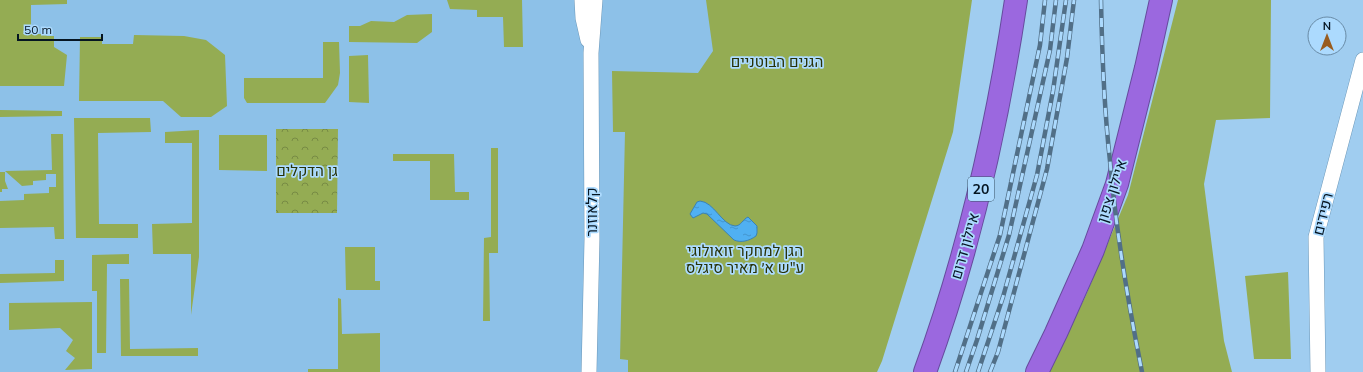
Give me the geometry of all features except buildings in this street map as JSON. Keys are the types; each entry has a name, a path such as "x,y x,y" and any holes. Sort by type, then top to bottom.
{"highway":[{"name":"איילון דרום","path":"925,372 954,286 977,202 1004,79 1016,0"},
{"name":"איילון צפון","path":"1037,372 1093,250 1117,184 1146,68 1161,0"}],"street":[{"name":"קלאוזנר","path":"582,0 583,18 591,52"},
{"name":"קלאוזנר","path":"589,372 592,239 591,52 595,0"},
{"name":"רפידים","path":"1318,372 1316,237 1363,60"}],"shaded area":[{"path":"0,0 949,0 820,372 0,372"}],"green space":[{"path":"0,0 67,0 67,4 31,5 31,34 48,34 46,36 54,36 54,47 67,55 64,86 0,86"},
{"path":"447,0 522,0 523,47 504,47 503,17 477,17 477,10 450,9"},
{"path":"706,0 972,0 953,132 882,361 877,372 628,372 628,360 620,359 625,132 613,132 612,71 698,73 713,51"},
{"path":"1178,0 1271,0 1270,118 1216,120 1204,184 1224,341 1232,372 1049,372 1086,295 1128,195"},
{"path":"432,14 432,32 417,43 349,42 349,26 360,26 371,21 394,22 407,15"},
{"path":"134,35 184,36 206,40 225,55 227,106 211,117 181,117 163,101 79,101 80,37 102,37 102,44 133,44"},
{"path":"323,42 339,42 340,73 338,85 325,103 247,103 244,98 244,78 323,78"},
{"path":"368,55 369,103 349,102 349,56"},
{"path":"0,110 62,111 62,116 0,117"},
{"path":"74,118 150,118 151,132 98,133 99,224 138,224 138,238 76,238"},
{"name":"גן הדקלים","path":"276,129 338,129 337,213 276,213"},
{"path":"199,130 199,257 191,315 191,254 153,254 152,224 192,223 192,143 165,143 165,132"},
{"path":"51,134 63,134 64,239 55,239 54,227 0,228 0,201 24,200 24,194 49,193 49,187 56,187 56,174 46,174 46,180 33,181 33,185 22,186 5,171 52,170"},
{"path":"219,135 267,135 267,171 219,170"},
{"path":"491,148 498,148 498,253 489,253 490,321 483,321 484,238 491,237"},
{"path":"393,154 454,154 455,192 469,192 469,200 430,200 430,161 393,161"},
{"path":"0,172 5,172 5,181 8,189 2,189 2,192 0,192"},
{"path":"345,247 375,247 375,281 380,281 380,290 346,290"},
{"path":"129,254 129,264 107,264 106,353 97,353 97,291 92,291 92,255"},
{"path":"55,260 64,260 64,281 0,283 0,274 55,273"},
{"path":"1288,272 1291,359 1254,359 1245,276"},
{"path":"120,279 129,279 130,349 198,348 198,356 121,356"},
{"path":"338,298 341,299 342,334 380,333 380,372 308,372 308,369 338,369"},
{"path":"92,302 92,369 65,370 75,358 66,351 73,340 60,328 9,330 9,303"}],"water":[{"path":"700,201 710,205 730,225 737,226 748,217 757,226 756,236 745,241 737,241 734,240 707,214 703,213 693,218 690,214 697,202"}],"railway":[{"path":"955,372 1000,235 1040,45 1045,0"},
{"path":"966,372 1009,235 1050,50 1056,0"},
{"path":"978,372 1003,297 1037,175 1053,91 1066,0"},
{"path":"990,372 998,352 1047,169 1067,58 1074,0"},
{"path":"1101,0 1105,101 1113,188 1123,267 1142,372"}],"park label":[{"name":"הגנים הבוטניים","path":"777,62"},
{"name":"הגן למחקר זואולוגי ע\"ש א׳ מאיר סיגלס","path":"745,260"}]}
